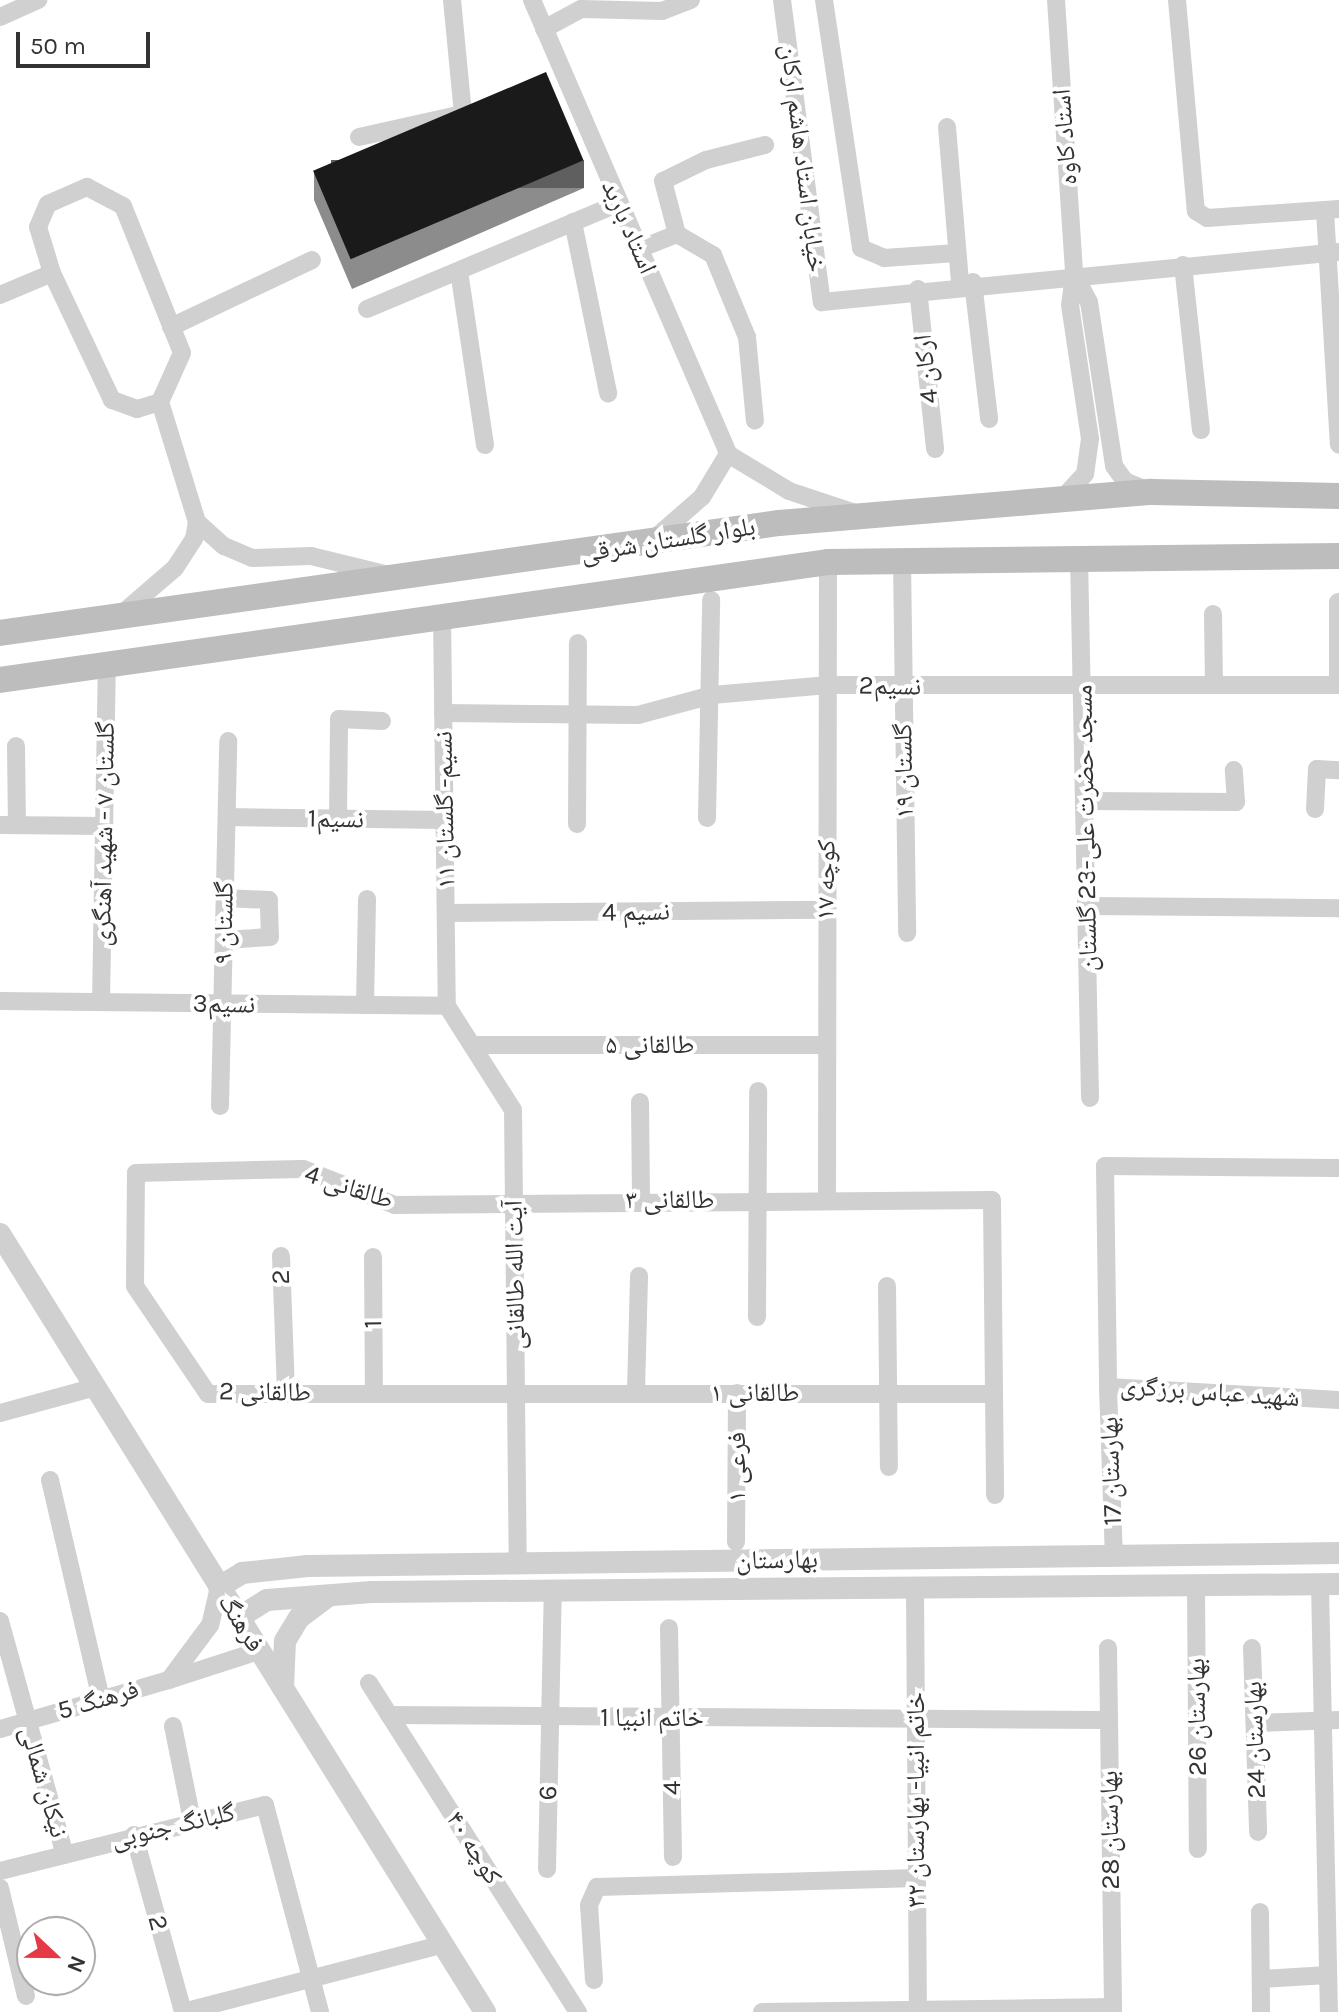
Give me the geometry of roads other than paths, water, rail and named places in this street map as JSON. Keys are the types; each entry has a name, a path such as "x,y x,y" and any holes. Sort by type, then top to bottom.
{"main road":[{"name":"بلوار گلستان شرقی","path":"0,633 779,523 874,520 1152,492 1339,496"},
{"name":"بلوار گلستان شرقی","path":"0,680 442,614 828,562 1339,556"}],"street":[{"path":"0,17 38,0"},
{"path":"359,137 463,114 452,0"},
{"name":"استاد باربد","path":"532,0 728,454"},
{"path":"544,29 581,4 664,5 691,0"},
{"name":"خیابان استاد هاشم ارکان","path":"782,0 822,302 966,282 1334,252"},
{"path":"824,0 861,248 884,258 957,253"},
{"name":"استاد کاوه","path":"1056,0 1074,274 1070,305 1090,439 1085,474 1062,499"},
{"path":"1177,0 1196,211 1207,218 1332,210 1339,445"},
{"path":"947,127 957,253 966,282 989,419"},
{"path":"755,421 747,337 731,309 729,280 713,255 677,234 663,181 706,160 765,145"},
{"path":"160,402 137,409 112,400 52,273 38,227 48,204 87,187 106,192 123,206 182,353 160,402 197,522 224,546 252,558 311,556 399,578"},
{"path":"367,309 619,203"},
{"path":"573,222 608,393"},
{"path":"639,249 677,234"},
{"path":"171,327 312,260"},
{"path":"1183,265 1201,430"},
{"path":"459,271 485,445"},
{"path":"0,295 52,273"},
{"name":"استاد کاوه","path":"1074,274 1089,302 1114,466 1125,481 1152,492"},
{"name":"ارکان 4","path":"918,289 935,449"},
{"path":"647,543 702,497 728,454 789,491 874,520"},
{"path":"116,619 187,554 197,522"},
{"name":"مسجد حضرت علی-23 گلستان","path":"1079,558 1089,906 1090,1098"},
{"name":"گلستان ۱۹","path":"902,561 907,933"},
{"name":"کوچه ۱۷","path":"827,1198 825,910 828,562"},
{"path":"707,818 712,695 711,600"},
{"path":"1338,602 1338,685"},
{"name":"نسیم- گلستان ۱۱","path":"442,614 447,1006"},
{"path":"1213,614 1214,685"},
{"path":"577,824 578,643"},
{"name":"گلستان ۷ - شهید آهنگری","path":"101,1002 107,666"},
{"name":"نسیم2","path":"443,713 638,715 712,695 829,685 903,688 1083,684 1338,685"},
{"path":"338,819 339,719 382,721"},
{"name":"گلستان ۹","path":"220,1106 228,741"},
{"path":"16,746 8,825 105,826"},
{"path":"1315,809 1317,769 1339,770"},
{"path":"1086,801 1236,802 1234,770"},
{"name":"نسیم1","path":"227,817 445,820"},
{"path":"224,940 270,937 269,900 225,898"},
{"path":"365,1005 367,899"},
{"path":"1089,906 1339,908"},
{"name":"نسیم 4","path":"446,913 825,910"},
{"name":"نسیم3","path":"0,1001 447,1006"},
{"name":"آیت الله طالقانی","path":"447,1006 513,1110 518,1563"},
{"name":"طالقانی ۵","path":"474,1045 826,1045"},
{"path":"757,1317 758,1091"},
{"path":"640,1102 641,1200"},
{"name":"شهید عباس برزگری","path":"1339,1168 1105,1166 1108,1387 1339,1400"},
{"name":"طالقانی 4","path":"136,1173 303,1169 395,1205 514,1201"},
{"name":"طالقانی 2","path":"136,1173 135,1286 208,1394 516,1390"},
{"name":"طالقانی ۳","path":"514,1201 992,1200 994,1394"},
{"name":"فرهنگ","path":"0,1234 485,2012"},
{"name":"2","path":"281,1256 286,1393"},
{"name":"1","path":"373,1257 374,1392"},
{"path":"636,1392 639,1276"},
{"path":"887,1286 889,1467"},
{"path":"0,1413 96,1387"},
{"name":"بهارستان 17","path":"1108,1387 1114,1555"},
{"name":"طالقانی ۱","path":"516,1390 994,1394"},
{"name":"فرعی ۱","path":"736,1542 737,1393"},
{"path":"994,1394 995,1495"},
{"path":"50,1480 101,1699"},
{"path":"1329,2012 1330,1553"},
{"name":"بهارستان","path":"219,1587 242,1573 308,1566 1330,1553"},
{"path":"914,1558 915,1590"},
{"path":"518,1563 519,1591"},
{"name":"بهارستان","path":"238,1618 267,1600 330,1595 1330,1584"},
{"name":"بهارستان 26","path":"1196,1585 1198,1849"},
{"name":"فرهنگ 5","path":"169,1680 210,1625 219,1587"},
{"name":"خاتم انبیا- بهارستان ۳۲","path":"915,1590 918,2010"},
{"name":"6","path":"547,1869 553,1591"},
{"path":"283,1689 285,1641 299,1618 330,1595"},
{"name":"نیکان شمالی","path":"0,1621 64,1851"},
{"name":"4","path":"669,1628 673,1857"},
{"name":"بهارستان 28","path":"1108,1648 1113,2009"},
{"name":"بهارستان 24","path":"1252,1648 1258,1832"},
{"name":"فرهنگ 5","path":"0,1729 258,1651"},
{"name":"کوچه ۴۰","path":"369,1683 578,2012"},
{"name":"خاتم انبیا 1","path":"389,1715 1109,1720"},
{"path":"1255,1723 1332,1720"},
{"path":"173,1726 192,1820"},
{"name":"گلبانگ جنوبی","path":"0,1871 64,1851 265,1805 312,1980"},
{"name":"2","path":"134,1835 183,2012"},
{"path":"594,1980 589,1905 597,1887 917,1878"},
{"path":"0,1888 16,1954"},
{"path":"1260,1912 1261,2012"},
{"path":"183,2012 441,1945"},
{"path":"1261,1979 1328,1975"},
{"path":"312,1980 320,2012"},
{"path":"762,2012 1113,2009"}]}
